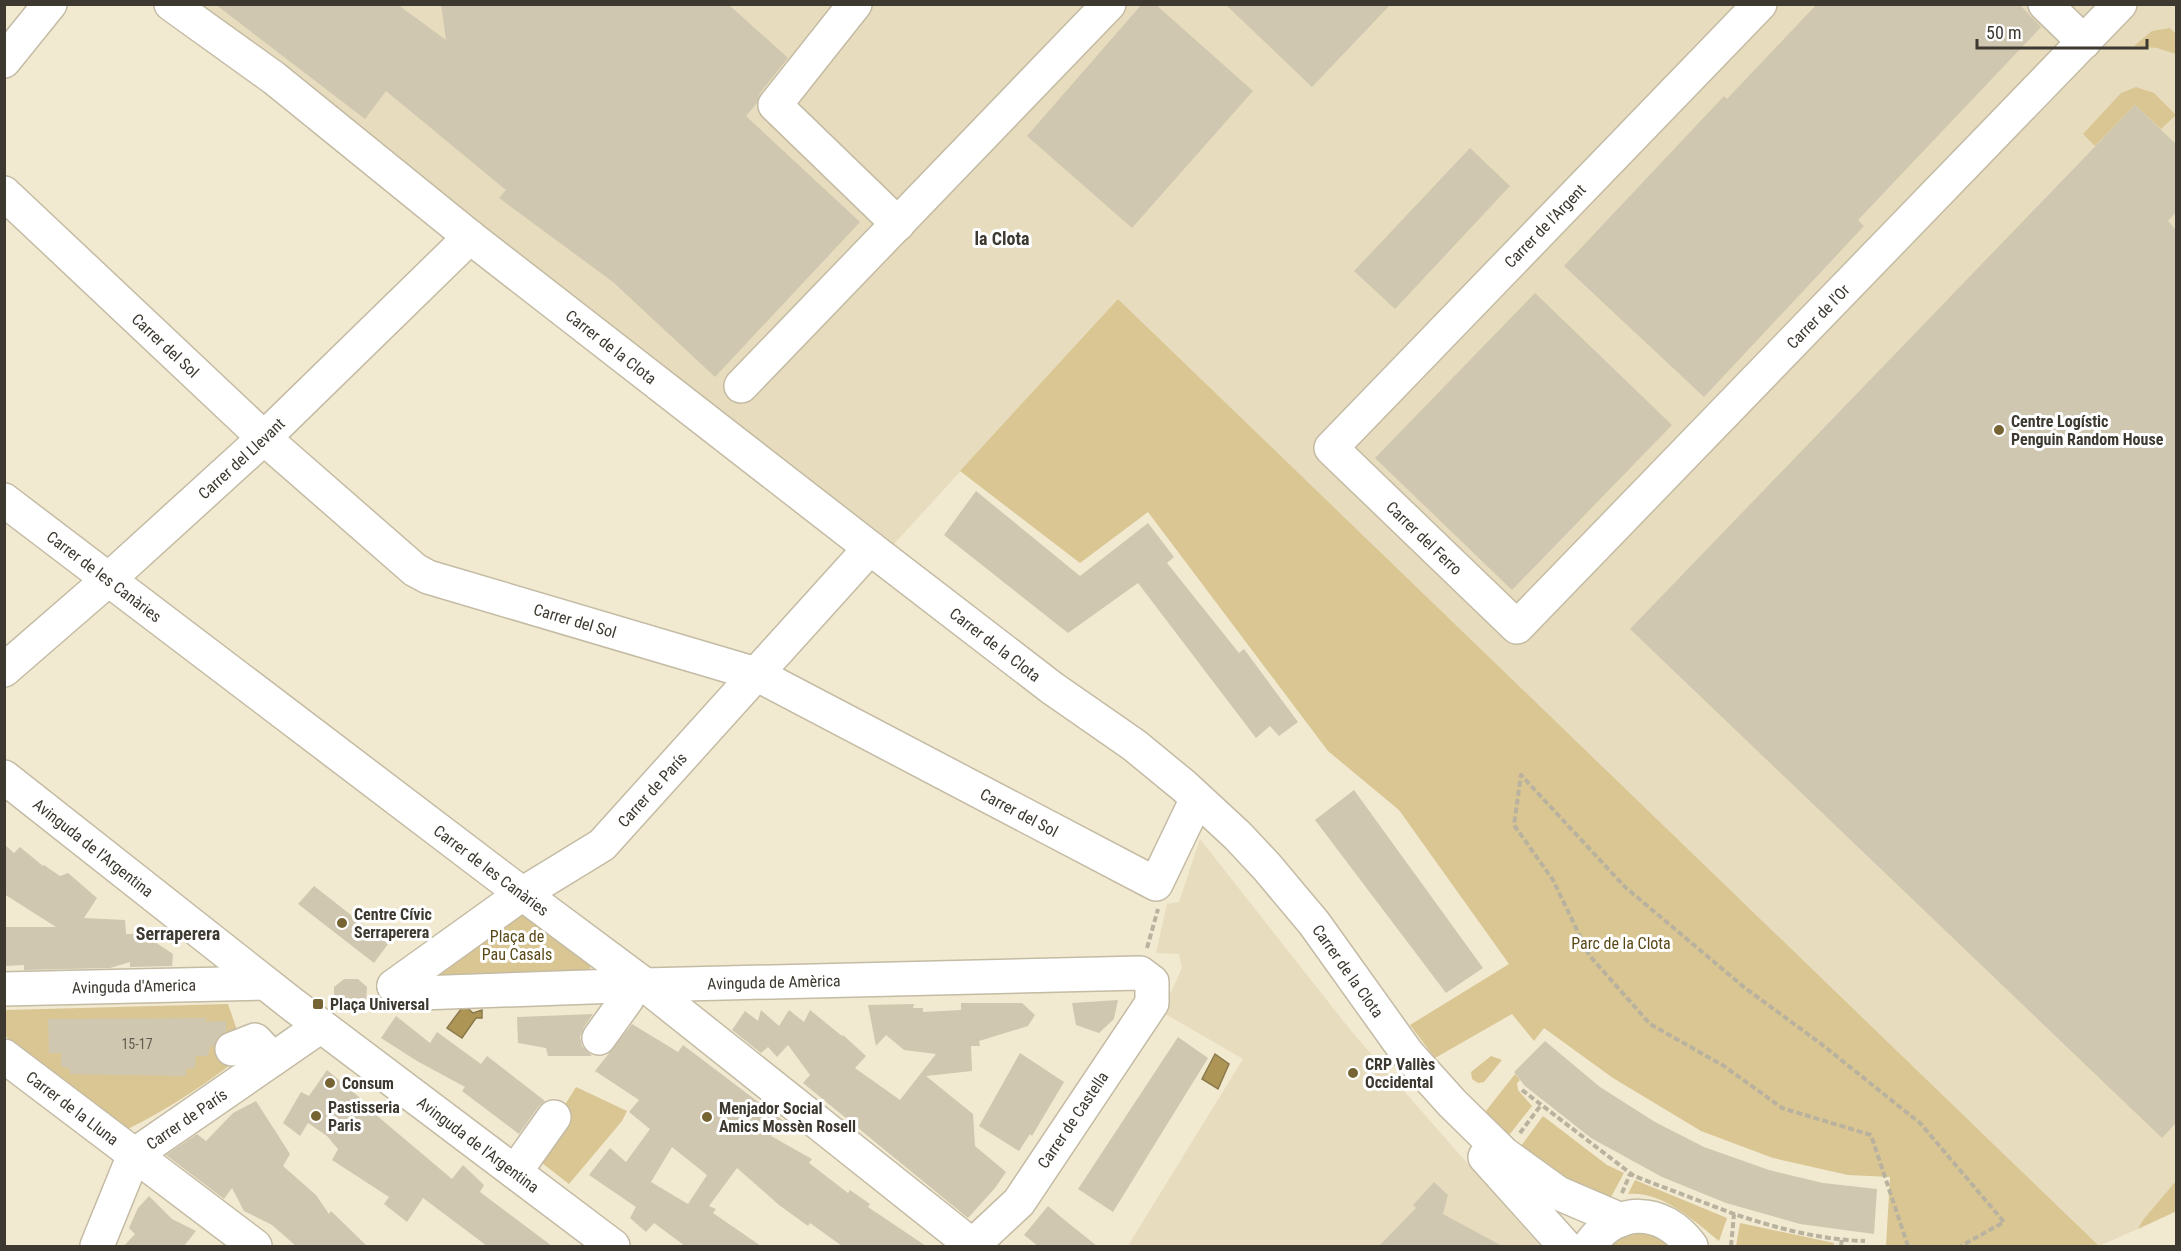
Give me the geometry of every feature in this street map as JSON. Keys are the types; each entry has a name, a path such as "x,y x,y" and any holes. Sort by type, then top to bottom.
{"street":[{"path":"4,61 50,4"},
{"name":"Carrer de la Clota","path":"171,4 274,78 470,237 1052,688 1134,745 1184,786 1238,836 1314,923 1435,1093"},
{"path":"855,4 775,105 898,224"},
{"path":"741,386 1109,4"},
{"name":"Carrer de l'Argent","path":"1330,448 1760,4"},
{"path":"2045,4 2084,42"},
{"name":"Carrer de l'Or","path":"1517,627 2120,4"},
{"name":"Carrer del Sol","path":"4,193 264,438 415,570 428,577 756,674 1156,884 1192,809"},
{"name":"Carrer del Llevant","path":"4,670 109,579 264,438 470,237"},
{"name":"Carrer del Ferro","path":"1330,448 1517,627"},
{"name":"Carrer de les Canàries","path":"4,500 522,894 635,990 972,1246"},
{"name":"Carrer de París","path":"394,986 522,894 602,845 870,548"},
{"name":"Carrer de la Clota","path":"1052,688 1091,726 1192,809 1282,907 1382,1042 1458,1117 1565,1246"},
{"name":"Avinguda de l'Argentina","path":"4,777 264,983 613,1246"},
{"name":"Avinguda de Amèrica","path":"394,986 420,993 635,990 1140,973 1148,970"},
{"name":"Carrer de Castella","path":"972,1246 1018,1202 1152,1003 1148,970"},
{"name":"Avinguda d'America","path":"4,989 264,983"},
{"path":"599,1038 635,990"},
{"name":"Carrer de París","path":"97,1246 134,1155 321,1026"},
{"path":"232,1049 255,1040 273,1059"},
{"name":"Carrer de la Lluna","path":"4,1056 255,1246"},
{"path":"515,1172 554,1117"},
{"name":"Carrer de la Clota","path":"1458,1117 1504,1154 1558,1192 1586,1206 1620,1208"},
{"path":"1589,1246 1620,1208 1632,1217 1651,1218 1668,1224 1682,1234 1691,1246"}],"path":[{"path":"1908,1246 1870,1136 1782,1108 1724,1066 1650,1024 1589,955 1552,880 1514,825 1521,775 1625,887 1745,988 1820,1043 1920,1123 2004,1222 1960,1246"},
{"path":"1148,970 1159,908"},
{"path":"1522,1090 1630,1174 1734,1215 1769,1226 1865,1241"},
{"path":"1504,1154 1541,1105"},
{"path":"1620,1208 1630,1174"},
{"path":"1731,1246 1734,1215"},
{"path":"1841,1246 1842,1239"}],"shaded area":[{"path":"194,5 2176,5 2176,1212 2099,1246 1118,299 894,544"},
{"path":"1200,839 1352,1032 1540,1246 1133,1246 1129,1244 1243,1059 1162,1012 1182,968 1179,954 1156,953 1167,904 1179,902"},
{"path":"464,1005 473,1013 482,1010 482,1018 476,1018 462,1038 447,1028"},
{"path":"1215,1054 1229,1064 1218,1089 1202,1079"}],"green space":[{"path":"2170,28 2176,34 2176,54 2157,48 2134,46 2152,31"},
{"path":"2136,87 2154,93 2176,115 2161,129 2135,105 2095,146 2083,134 2121,93"},
{"name":"Parc de la Clota","path":"1118,299 2099,1246 1886,1246 1890,1177 1848,1175 1773,1158 1701,1131 1613,1078 1544,1028 1534,1041 1512,1014 1435,1058 1410,1025 1509,964 1399,810 1328,751 1148,512 1080,563 960,471"},
{"name":"Plaça de Pau Casals","path":"524,912 590,963 590,971 436,977 437,962"},
{"path":"228,1004 238,1033 249,1051 190,1093 128,1129 5,1036 4,1010"},
{"path":"1491,1056 1502,1060 1484,1082 1478,1083 1472,1079 1471,1072"},
{"path":"1515,1074 1520,1080 1517,1083 1518,1090 1532,1106 1502,1144 1478,1121"},
{"path":"576,1087 627,1111 622,1121 569,1184 533,1156"},
{"path":"1543,1116 1607,1165 1624,1173 1611,1197 1582,1194 1516,1153"},
{"path":"1635,1180 1727,1218 1719,1241 1666,1202 1641,1194 1628,1194"},
{"path":"2176,1181 2176,1211 2138,1229 2143,1220"},
{"path":"1740,1223 1834,1243 1834,1246 1736,1246"},
{"path":"1640,1233 1659,1237 1670,1246 1608,1246 1621,1237"}],"building":[{"path":"215,4 397,4 446,40 441,4 728,4 788,58 760,93 757,103 746,116 860,222 715,377 613,282 499,198 506,190 386,91 365,119"},
{"path":"1142,4 1155,4 1253,91 1132,228 1027,136"},
{"path":"1225,4 1391,4 1312,87"},
{"path":"1817,4 2019,4 2041,27 1858,220 1864,226 1704,397 1564,266 1724,96 1727,99"},
{"name":"Centre Logístic Penguin Random House","path":"2135,105 2176,144 2176,212 2168,221 2176,230 2176,1123 2162,1138 1630,629"},
{"path":"1470,148 1510,186 1395,309 1354,271"},
{"path":"1535,293 1672,425 1512,590 1375,458"},
{"path":"976,491 1080,576 1148,523 1174,557 1167,563 1239,653 1244,649 1298,722 1279,736 1270,726 1256,738 1138,583 1068,633 944,535"},
{"path":"1354,790 1483,968 1446,993 1315,820"},
{"path":"4,844 14,853 20,847 43,866 60,876 68,873 97,898 84,918 125,920 126,934 143,934 173,954 172,966 130,967 130,962 110,968 24,970 24,965 4,966 4,927 56,927 4,894"},
{"name":"Centre Cívic Serraperera","path":"314,886 388,944 374,963 298,904"},
{"path":"344,979 358,979 367,987 366,1002 358,1010 344,1010 334,1002 334,987"},
{"path":"1118,1000 1114,1019 1099,1033 1076,1025 1072,1003"},
{"path":"961,1003 1022,1003 1035,1015 1028,1026 979,1041 980,1046 971,1046 972,1071 926,1076 973,1114 975,1146 1006,1172 968,1218 803,1083 810,1075 788,1045 777,1057 768,1047 761,1053 732,1030 745,1011 758,1021 761,1010 779,1026 789,1010 804,1022 810,1010 866,1056 855,1068 900,1100 936,1054 904,1050 886,1035 876,1046 868,1005 914,1004 913,1008 923,1008 923,1012 961,1010"},
{"path":"593,1014 580,1037 582,1046 592,1056 548,1056 546,1048 518,1043 517,1017"},
{"path":"396,1016 430,1043 437,1032 481,1064 487,1056 545,1101 519,1134 462,1091 465,1087 381,1038"},
{"path":"207,1018 205,1022 226,1021 226,1031 218,1037 213,1047 210,1046 208,1056 196,1056 195,1068 186,1069 186,1076 70,1074 70,1069 61,1066 61,1053 49,1053 48,1019"},
{"path":"632,1024 678,1052 683,1045 785,1122 771,1136 812,1159 809,1163 848,1193 850,1190 870,1204 868,1207 926,1246 842,1246 810,1223 808,1226 779,1205 737,1168 709,1206 716,1209 713,1213 761,1246 685,1246 654,1223 646,1232 630,1218 636,1207 589,1175 610,1148 626,1162 650,1129 629,1112 639,1100 595,1071","holes":["672,1147 707,1175 688,1204 651,1182"]},
{"path":"1178,1037 1208,1058 1113,1212 1078,1189"},
{"path":"1545,1041 1600,1087 1655,1122 1704,1147 1769,1170 1823,1183 1877,1189 1874,1234 1800,1224 1726,1203 1662,1177 1591,1138 1525,1086 1514,1072"},
{"path":"1020,1053 1064,1082 1032,1136 1030,1134 1019,1151 979,1126"},
{"path":"327,1070 360,1098 355,1102 375,1114 452,1179 463,1165 484,1185 480,1192 552,1246 487,1246 423,1198 407,1222 384,1204 389,1197 332,1160 338,1149 327,1136 308,1123 300,1136 283,1123 301,1092 309,1096"},
{"path":"256,1101 290,1154 283,1166 316,1195 329,1214 331,1211 367,1246 296,1246 272,1225 244,1211 232,1188 224,1199 166,1155 197,1134 206,1141 233,1113"},
{"path":"1434,1182 1448,1195 1443,1214 1502,1246 1379,1246 1416,1208 1413,1205"},
{"path":"149,1196 172,1219 196,1231 184,1246 124,1246 135,1234 129,1228 138,1208"},
{"path":"1048,1206 1097,1246 1038,1246 1024,1235"}],"place":[{"name":"Centre Logístic Penguin Random House","path":"1999,430"},
{"name":"Centre Cívic Serraperera","path":"342,923"},
{"name":"Plaça Universal","path":"318,1004"},
{"name":"CRP Vallès Occidental","path":"1353,1073"},
{"name":"Consum","path":"330,1083"},
{"name":"Pastisseria Paris","path":"316,1116"},
{"name":"Menjador Social Amics Mossèn Rosell","path":"707,1117"}],"district":[{"name":"la Clota","path":"1002,238"},
{"name":"Serraperera","path":"178,933"}]}
